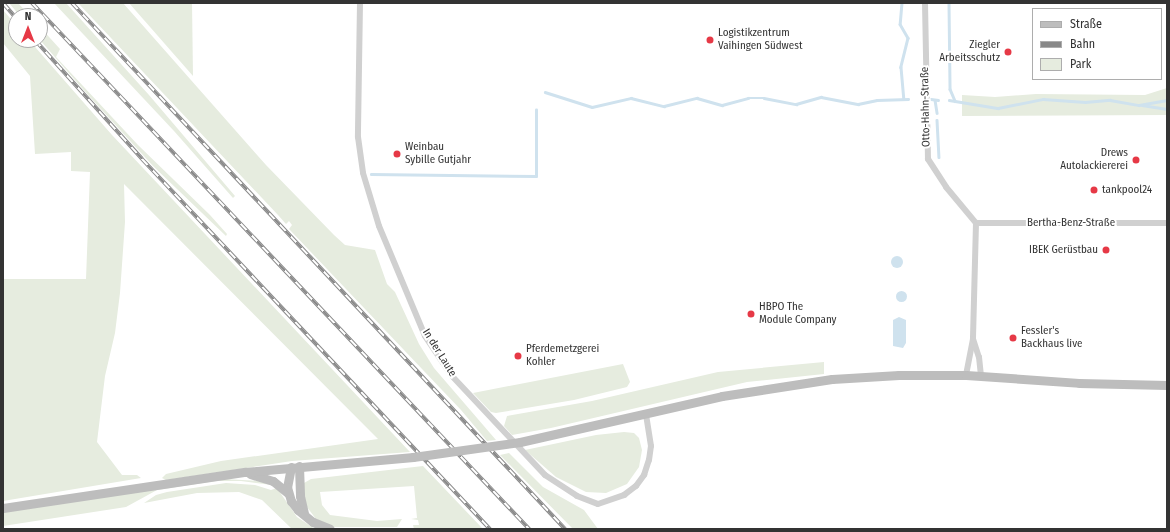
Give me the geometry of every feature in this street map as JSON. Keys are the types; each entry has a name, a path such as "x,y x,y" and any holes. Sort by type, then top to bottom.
{"street":[{"name":"In der Laute","path":"360,3 358,137 363,172 379,226 425,336 452,376 545,475 577,496 598,504 624,495 636,486 644,475 649,460 651,446 646,414"},
{"name":"Otto-Hahn-Straße","path":"925,3 928,159 946,187 976,223"},
{"path":"966,375 973,339 976,223"},
{"name":"Bertha-Benz-Straße","path":"976,223 1167,223"},
{"path":"973,339 980,357 981,376"},
{"path":"3,508 245,472 413,457 520,442 782,385 877,376 966,375 1079,383 1167,385"},
{"path":"288,493 295,467"},
{"path":"295,467 304,514"},
{"path":"245,472 273,481 288,493 294,506 313,522 330,529"}],"green space":[{"path":"9,3 18,3 23,8 13,8"},
{"path":"54,3 66,3 149,95 235,196 233,198 174,131"},
{"path":"78,3 123,3 266,165 334,235 345,245 375,250 387,284 395,292 419,344 434,368 496,440 487,441 461,410 289,229 292,225 289,221 286,224"},
{"path":"129,3 192,3 193,76"},
{"path":"3,10 8,16 8,48 36,48 112,135 410,452 292,461 166,480 162,478 166,474 221,461 378,439 124,184 125,222 120,293 115,333 105,376 97,442 122,475 137,475 141,478 3,501 3,279 86,279 90,172 71,171 71,152 35,154 30,76 3,43"},
{"path":"48,36 60,49 56,57 138,145 210,215 227,234 226,236 153,166 47,48"},
{"path":"1167,88 1167,115 962,116 962,95 995,97 1036,94 1145,95"},
{"path":"824,362 824,374 747,382 551,428 512,435 504,426 507,416 592,401 718,372"},
{"path":"623,364 630,382 627,387 574,400 496,413 491,412 473,393"},
{"path":"624,432 634,433 639,438 642,450 639,467 627,484 606,493 586,492 556,477 525,450 596,435"},
{"path":"509,453 543,487 584,510 598,529 573,529 500,455"},
{"path":"423,466 483,529 414,529 413,525 419,525 418,520 411,519 417,518 414,486 320,492 322,505 330,515 377,521 402,519 397,527 334,527 316,519 304,503 304,483 311,479"},
{"path":"224,479 260,481 272,485 241,481 216,481 157,490 126,507 3,526 3,512"},
{"path":"226,483 255,485 271,490 277,488 297,517 315,529 292,529 262,500 239,492 197,493 144,503 156,495 167,492"}],"water":[{"path":"899,256 902,257 902,267 895,268 892,267 891,260 892,257"},
{"path":"901,290 905,292 907,296 905,300 901,302 897,300 895,296 897,292"},
{"path":"899,317 906,320 906,343 903,348 893,346 893,320"}],"waterway":[{"path":"902,3 900,24 908,38 901,67 904,99"},
{"path":"949,3 950,89 955,101"},
{"path":"545,92 592,107 631,98 664,106 697,98 722,105 748,98 764,98 796,104 821,97 858,104 877,100 908,99"},
{"path":"931,99 938,100"},
{"path":"949,100 998,108 1043,99 1085,102 1110,100 1139,105 1167,100"},
{"path":"935,100 937,113"},
{"path":"1142,105 1167,109"},
{"path":"371,174 536,176 536,110"},
{"path":"937,120 939,157"}],"railway":[{"path":"3,3 8,9"},
{"path":"32,3 529,529"},
{"path":"72,3 565,529"},
{"path":"42,48 142,159 490,529"}],"place":[{"name":"Logistikzentrum Vaihingen Südwest","path":"710,40"},
{"name":"Ziegler Arbeitsschutz","path":"1008,52"},
{"name":"Weinbau Sybille Gutjahr","path":"397,154"},
{"name":"Drews Autolackiererei","path":"1136,160"},
{"name":"tankpool24","path":"1094,190"},
{"name":"IBEK Gerüstbau","path":"1106,250"},
{"name":"HBPO The Module Company","path":"751,314"},
{"name":"Fessler's Backhaus live","path":"1013,338"},
{"name":"Pferdemetzgerei Kohler","path":"518,356"}]}
